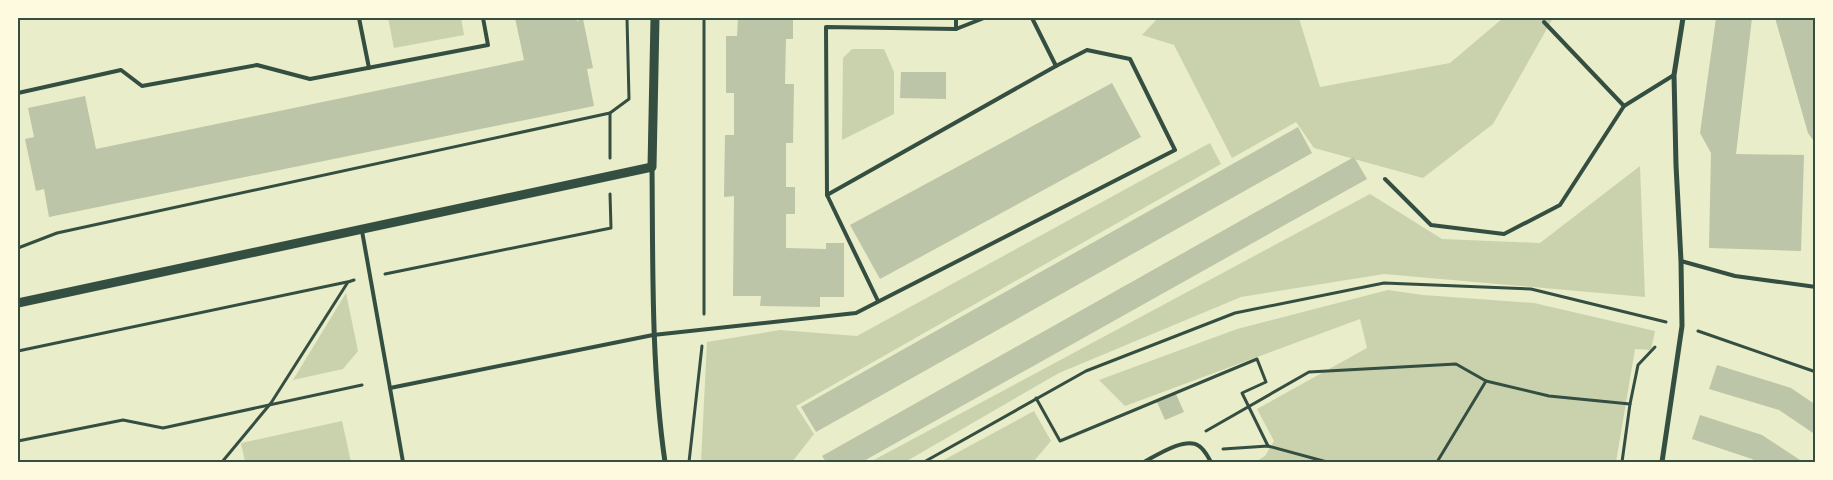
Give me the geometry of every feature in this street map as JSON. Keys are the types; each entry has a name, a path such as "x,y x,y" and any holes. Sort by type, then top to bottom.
{"street":[{"path":"655,18 652,167 653,334 665,462"},
{"path":"1662,462 1682,326 1674,75 1683,18"},
{"path":"18,303 652,167"}],"lane":[{"path":"359,18 369,68"},
{"path":"18,92 121,70 142,86 257,65 310,79 488,45 482,18"},
{"path":"956,18 956,29"},
{"path":"878,301 827,195 826,27 956,29 984,18"},
{"path":"1032,18 1056,66"},
{"path":"1544,22 1624,106"},
{"path":"390,388 653,334 856,312 1175,150 1130,59 1087,50 827,195"},
{"path":"1385,179 1431,225 1504,234 1560,205 1624,106 1674,75"},
{"path":"362,229 403,462"},
{"path":"1681,261 1735,276 1816,287"},
{"path":"1144,462 1188,442 1198,444 1211,462"}],"path":[{"path":"18,248 57,233 610,113 629,99 627,18"},
{"path":"689,462 704,328 704,18"},
{"path":"18,351 610,228 610,113"},
{"path":"222,462 271,404 348,282"},
{"path":"924,462 1086,371 1235,313 1384,284 1531,289"},
{"path":"1622,462 1630,404 1638,365 1655,347"},
{"path":"1036,398 1060,441 1257,359 1266,382 1242,393 1268,446"},
{"path":"1188,442 1309,372 1456,364 1486,381 1549,396 1630,404"},
{"path":"1437,462 1486,381"},
{"path":"18,442 123,420 163,428 362,385"},
{"path":"1608,402 1630,404"},
{"path":"1204,450 1268,446 1327,462"}],"green space":[{"path":"388,18 461,18 464,35 394,48"},
{"path":"1158,18 1299,18 1320,87 1450,63 1503,18 1553,18 1493,124 1423,178 1314,148 1296,122 1232,158 1174,45 1142,35"},
{"path":"852,49 884,49 894,72 894,114 842,140 843,58"},
{"path":"1210,143 1221,164 796,406 814,434 792,462 701,462 707,342 780,330 857,336"},
{"path":"1640,166 1645,297 1384,274 1241,297 1059,373 905,462 870,462 1370,194 1442,239 1540,243"},
{"path":"1388,290 1423,295 1534,303 1655,331 1651,350 1635,349 1616,462 1255,462 1265,456 1274,441 1257,409 1367,348 1360,319 1125,406 1099,380 1237,329"},
{"path":"346,293 358,351 343,369 293,380"},
{"path":"1034,411 1051,441 1033,462 940,462"},
{"path":"342,421 351,462 245,462 241,443"}],"building":[{"path":"515,18 576,18 577,21 583,19 593,68 587,69 594,106 49,217 44,189 36,191 25,139 34,137 28,108 85,96 96,149 524,60"},
{"path":"738,18 793,18 793,39 786,39 785,84 794,84 793,143 786,143 786,187 795,187 795,214 786,214 786,248 826,249 826,243 844,243 844,297 820,297 820,307 760,306 761,296 733,296 734,196 724,197 725,135 734,135 734,93 726,93 726,36 737,36"},
{"path":"1716,18 1752,18 1736,154 1804,155 1801,251 1709,248 1711,153 1700,133"},
{"path":"1775,18 1816,18 1816,144 1808,133"},
{"path":"901,72 946,72 946,99 900,98"},
{"path":"1112,83 1141,137 880,279 850,225"},
{"path":"1298,127 1312,153 816,432 801,407"},
{"path":"1354,157 1367,179 862,462 826,462 822,456"},
{"path":"1717,365 1791,388 1816,405 1816,435 1779,410 1709,389"},
{"path":"1176,394 1184,412 1165,420 1157,402"},
{"path":"1700,415 1762,435 1803,462 1757,462 1692,439"}]}
